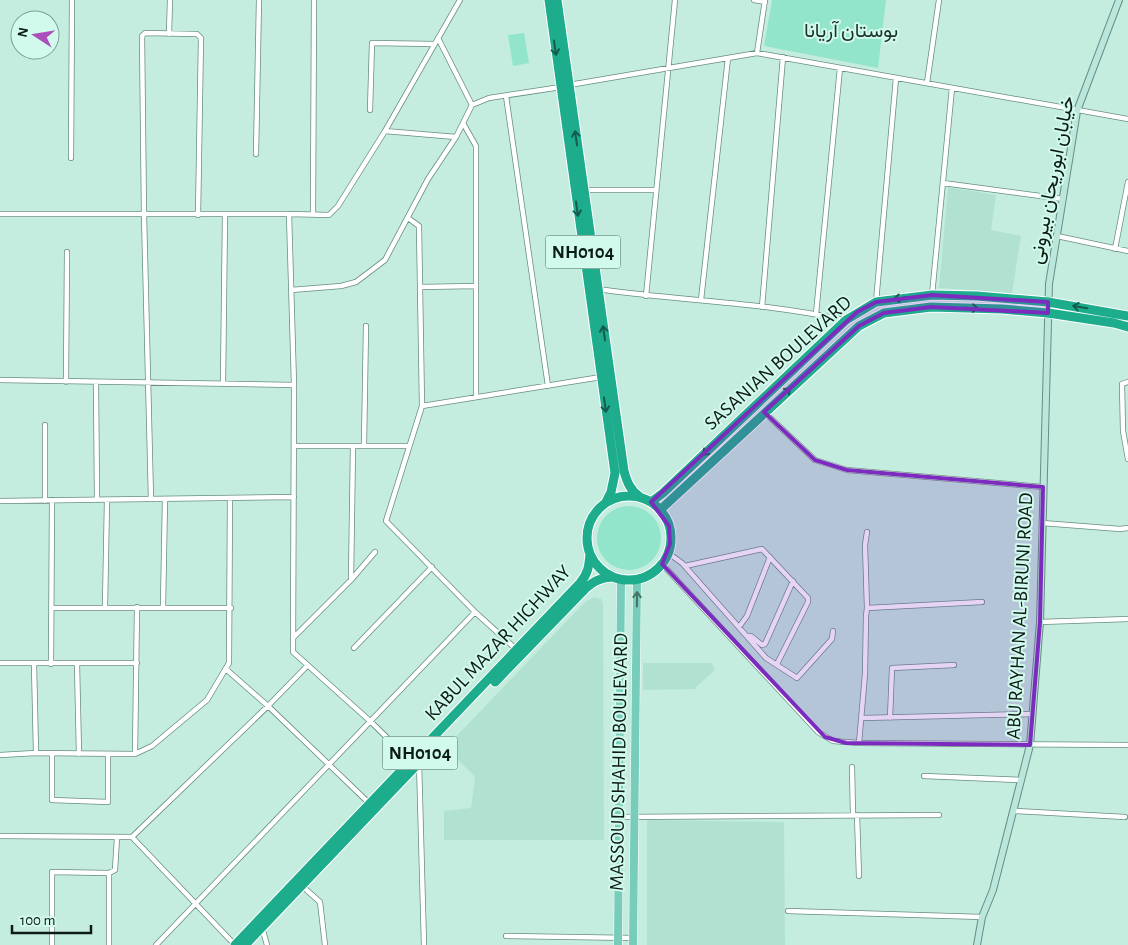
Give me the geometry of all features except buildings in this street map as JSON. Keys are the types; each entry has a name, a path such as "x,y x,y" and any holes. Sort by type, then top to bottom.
{"highway":[{"name":"NH0104","path":"549,0 584,190 624,470 632,491 651,502 660,510 669,526 670,544 662,564 651,574 637,579 616,578"},
{"name":"NH0104","path":"557,0 565,86 601,377 615,473 611,492 606,502 597,510 587,531 587,543 590,554"},
{"name":"SASANIAN BOULEVARD","path":"651,502 663,493 846,320 876,302 932,295 977,296 1048,302 1128,316"},
{"name":"SASANIAN BOULEVARD","path":"660,510 859,326 884,313 932,307 1002,309 1048,313 1114,323 1128,327"},
{"name":"NH0104","path":"606,502 623,496 640,497"},
{"path":"590,554 595,564 616,578"},
{"name":"KABUL MAZAR HIGHWAY","path":"235,945 370,805 416,762 554,616 586,576 590,554"},
{"name":"KABUL MAZAR HIGHWAY","path":"245,945 302,886 517,650 593,582 601,578 616,578"}],"main road":[{"name":"MASSOUD SHAHID BOULEVARD","path":"616,578 619,817 618,941"},
{"name":"MASSOUD SHAHID BOULEVARD","path":"633,941 637,579"}],"street":[{"path":"71,158 72,0"},
{"path":"169,34 170,0"},
{"path":"256,154 259,0"},
{"path":"313,214 314,0"},
{"path":"0,214 329,215 335,211 385,131 460,0"},
{"path":"646,296 675,0"},
{"path":"754,0 765,1 757,53"},
{"path":"927,84 939,0"},
{"name":"خیابان ابوریحان بیرونی","path":"1048,313 1049,284 1077,111 1119,0"},
{"path":"151,499 144,215 142,36 145,33 197,34 201,38 198,215"},
{"path":"438,38 472,105"},
{"path":"370,110 372,43 434,44"},
{"path":"292,290 341,286 356,282 385,260 428,178 456,136 472,105 489,98 757,53 1128,119"},
{"path":"762,307 783,57"},
{"path":"701,300 728,58"},
{"path":"816,314 840,68"},
{"path":"876,302 896,78"},
{"path":"932,295 952,88"},
{"path":"506,96 548,386"},
{"path":"463,123 476,146 476,397"},
{"path":"385,131 456,136"},
{"path":"1115,249 1128,182"},
{"path":"943,183 1063,199"},
{"path":"584,190 656,190"},
{"path":"289,214 294,385 293,652 416,762 421,780 424,945"},
{"path":"223,384 225,215"},
{"path":"408,218 419,226 422,406 386,521 475,612 517,650"},
{"path":"1057,236 1128,251"},
{"path":"66,382 67,252"},
{"path":"420,287 476,286"},
{"path":"598,289 646,296 762,307 846,320"},
{"name":"ABU RAYHAN AL-BIRUNI ROAD","path":"977,945 982,917 993,890 1030,745 1040,622 1048,313"},
{"path":"364,445 366,326"},
{"path":"422,406 601,377"},
{"path":"0,380 294,385"},
{"path":"1128,382 1122,384 1124,431 1128,458"},
{"path":"96,383 97,500"},
{"path":"764,412 815,460 847,470 1044,487"},
{"path":"45,425 45,500"},
{"path":"294,446 409,446"},
{"path":"351,580 353,446"},
{"path":"0,501 294,497"},
{"path":"0,755 36,753 135,754 152,746 207,700 227,670 229,663 231,608 230,498"},
{"path":"163,607 165,499"},
{"path":"51,664 52,500"},
{"path":"105,607 108,500"},
{"path":"1042,523 1128,528"},
{"path":"859,743 865,674 867,608 865,545 867,532"},
{"path":"685,566 762,548 808,598 808,602 776,664"},
{"path":"293,638 351,580 375,552"},
{"path":"668,553 685,566 766,658 797,678 832,639 833,631"},
{"path":"740,627 747,616 770,557"},
{"path":"662,564 818,732 833,740 859,743 1128,745"},
{"path":"354,648 432,567"},
{"path":"746,636 751,636 762,645 765,644 792,581"},
{"path":"867,608 982,602"},
{"path":"135,754 137,607"},
{"path":"52,608 231,608"},
{"path":"156,945 475,612"},
{"path":"1040,622 1128,619"},
{"path":"0,663 137,663"},
{"path":"34,664 36,753"},
{"path":"77,664 79,754"},
{"path":"890,718 892,668 954,665"},
{"path":"0,836 132,837 307,666"},
{"path":"227,670 268,706 370,805"},
{"path":"862,718 1033,714"},
{"path":"52,754 52,800 108,802 108,754"},
{"path":"852,767 859,876"},
{"path":"924,776 1021,780"},
{"path":"1014,810 1125,817"},
{"path":"619,817 939,815"},
{"path":"132,837 235,945"},
{"path":"52,945 52,872 110,873 115,870 117,838"},
{"path":"109,945 110,873"},
{"path":"302,886 320,902 325,945"},
{"path":"788,911 822,913 843,911 982,917"},
{"path":"262,928 267,945"},
{"path":"506,936 633,941"}],"highlighted area":[{"path":"932,295 1048,302 1048,313 931,307 884,313 859,326 764,412 815,460 847,470 1043,487 1040,622 1030,745 846,743 825,737 662,564 670,544 669,526 651,502 857,312 876,302"}],"shaded area":[{"path":"948,187 996,195 991,230 1021,236 1012,293 939,288"},
{"path":"594,597 601,599 603,604 604,840 444,840 444,811 471,808 475,777 446,747 585,602"},
{"path":"643,663 712,663 715,670 696,687 697,689 643,690"},
{"path":"647,820 784,822 785,945 647,945"}],"green space":[{"name":"بوستان آریانا","path":"772,0 886,0 878,68 764,46"},
{"path":"524,33 529,63 513,66 508,35"},
{"path":"623,506 635,506 652,515 659,526 661,538 659,550 652,561 635,570 623,570 611,565 602,556 597,544 597,532 602,520 611,511"}]}
